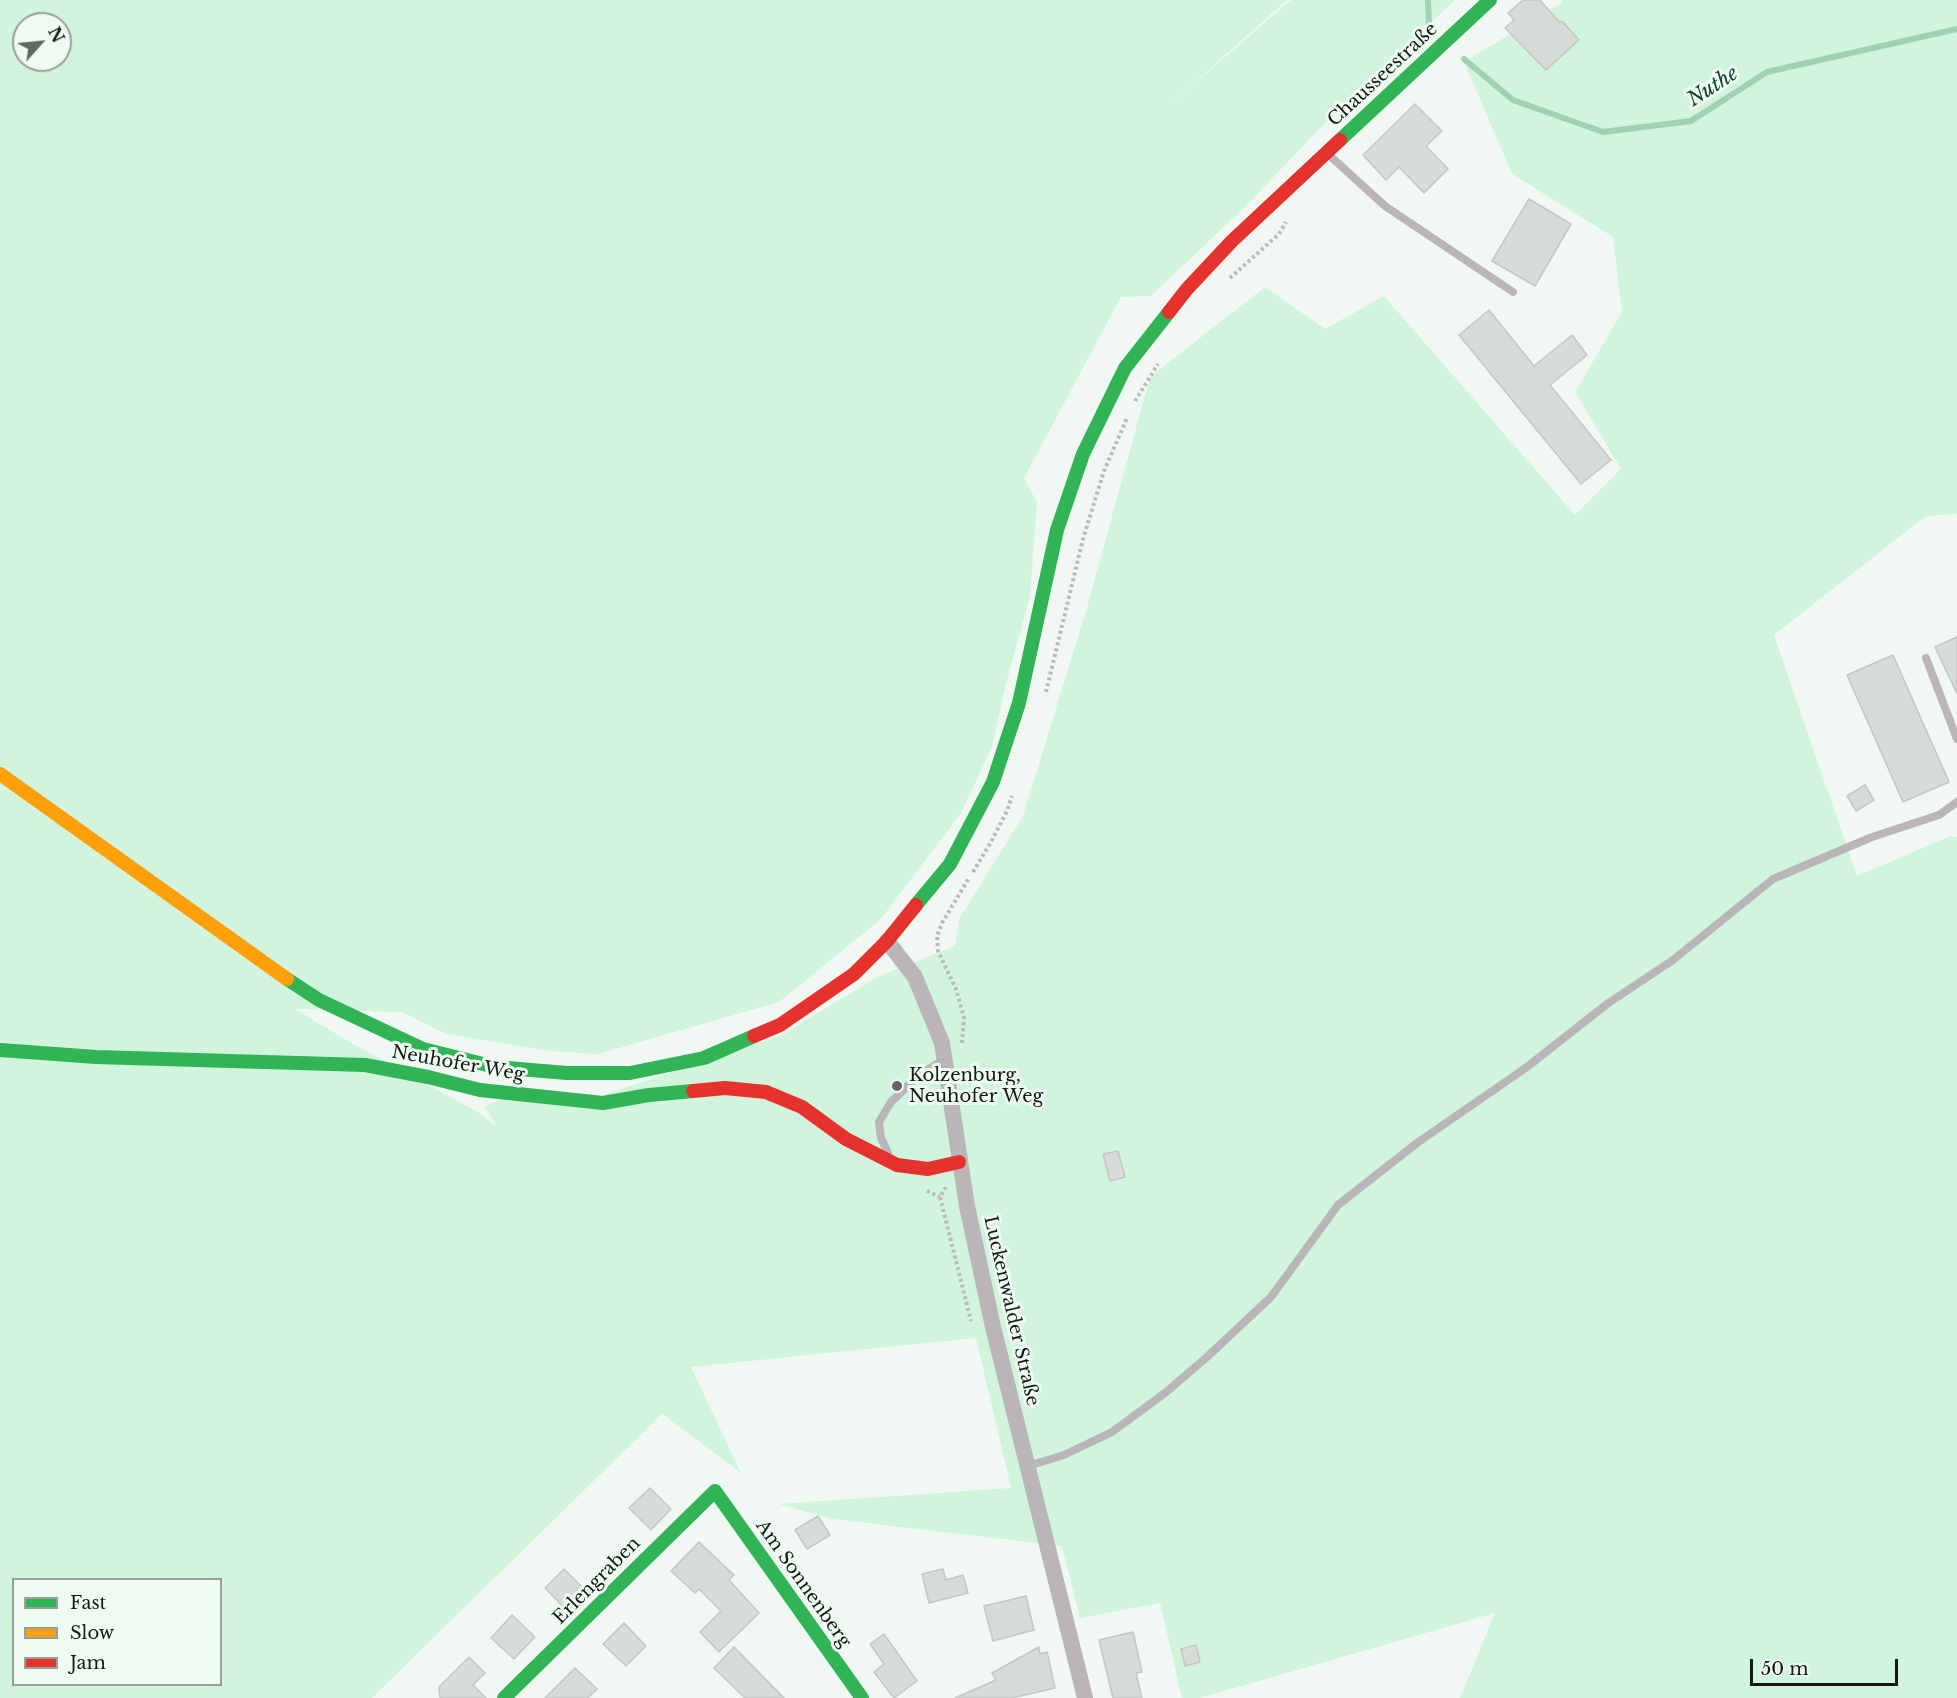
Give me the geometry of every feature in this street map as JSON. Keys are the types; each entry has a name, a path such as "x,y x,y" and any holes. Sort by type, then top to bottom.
{"main road":[{"name":"Chausseestraße","path":"0,774 261,962 319,1000 423,1049 495,1067 567,1073 630,1073 704,1058 780,1025 854,974 887,942 950,864 993,782 1019,703 1057,530 1083,454 1125,368 1187,289 1232,242 1490,0"},
{"name":"Neuhofer Weg","path":"0,1050 96,1057 365,1065 480,1090 603,1103 649,1095 724,1088 766,1092 802,1107 846,1139 897,1165 928,1169 959,1162"},
{"name":"Erlengraben","path":"504,1698 715,1491"},
{"name":"Am Sonnenberg","path":"715,1491 862,1698"}],"street":[{"name":"Luckenwalder Straße","path":"887,942 915,977 942,1043 959,1162 993,1327 1085,1698"}],"lane":[{"path":"1327,152 1385,206 1513,292"},
{"path":"1926,658 1957,740"},
{"path":"1028,1466 1064,1455 1112,1432 1165,1393 1271,1297 1338,1205 1417,1143 1527,1067 1607,1004 1674,960 1773,879 1872,837 1939,816 1957,802"},
{"path":"897,1165 885,1149 879,1122 891,1102 918,1076 945,1058"}],"path":[{"path":"920,1187 940,1197"}],"green space":[{"path":"0,0 1287,0 1166,108 1291,0 1455,0 1323,125 1246,206 1151,296 1121,297 1024,478 1037,502 1030,596 992,747 961,813 880,920 779,1002 598,1054 549,1051 446,1034 402,1012 295,1009 353,1044 478,1112 497,1127 485,1106 514,1094 574,1105 782,1035 879,976 955,946 959,919 1023,816 1088,604 1150,377 1265,287 1325,329 1384,296 1575,515 1621,469 1575,392 1622,312 1613,237 1512,174 1464,62 1561,3 1562,0 1957,0 1957,514 1926,516 1774,635 1857,876 1950,836 1957,837 1957,1698 1460,1698 1495,1613 1200,1698 1182,1698 1160,1603 1080,1618 1062,1546 833,1519 779,1504 1011,1488 976,1338 691,1367 741,1473 662,1414 372,1698 0,1698"}],"building":[{"path":"1523,0 1540,0 1579,40 1546,70 1505,28 1514,20 1508,13"},
{"path":"1415,104 1442,131 1426,146 1448,169 1424,193 1399,167 1386,180 1363,155"},
{"path":"1529,199 1571,224 1535,286 1492,261"},
{"path":"1489,310 1534,366 1572,335 1587,355 1550,385 1611,460 1581,484 1459,335"},
{"path":"1957,637 1957,694 1935,647"},
{"path":"1893,655 1949,782 1903,802 1847,675"},
{"path":"1865,785 1874,800 1856,811 1847,796"},
{"path":"1118,1151 1125,1177 1110,1181 1103,1154"},
{"path":"650,1488 671,1509 651,1530 629,1508"},
{"path":"818,1516 830,1535 807,1549 795,1530"},
{"path":"699,1542 734,1575 729,1580 759,1613 719,1652 700,1632 721,1611 699,1589 695,1593 671,1571"},
{"path":"564,1569 588,1593 568,1612 545,1588"},
{"path":"943,1569 946,1580 963,1575 968,1593 929,1603 922,1574"},
{"path":"1026,1596 1034,1630 993,1641 984,1606"},
{"path":"512,1615 535,1637 514,1659 491,1638"},
{"path":"624,1623 646,1646 626,1666 603,1644"},
{"path":"1133,1632 1142,1672 1136,1673 1142,1698 1113,1698 1099,1640"},
{"path":"884,1634 917,1681 894,1698 874,1672 884,1664 870,1644"},
{"path":"1196,1645 1200,1662 1185,1666 1181,1649"},
{"path":"734,1647 784,1698 745,1698 714,1668"},
{"path":"1039,1647 1040,1654 1047,1652 1055,1688 1012,1698 955,1698 996,1680 992,1673"},
{"path":"469,1657 485,1673 473,1685 486,1698 440,1698 439,1687"},
{"path":"575,1668 597,1689 588,1698 545,1698"}],"waterway":[{"name":"Nuthe","path":"1428,0 1429,24"},
{"name":"Nuthe","path":"1464,59 1513,100 1603,132 1691,121 1767,72 1957,29"}],"traffic: fast":[{"path":"1340,140 1490,0"},
{"path":"916,905 950,864 993,782 1019,703 1057,530 1083,454 1125,368 1169,312"},
{"path":"287,979 319,1000 423,1049 495,1067 567,1073 630,1073 704,1058 754,1036"},
{"path":"0,1050 96,1057 365,1065 480,1090 603,1103 649,1095 693,1091"},
{"path":"504,1698 715,1491 862,1698"}],"traffic: slow":[{"path":"0,774 287,979"}],"traffic: jam":[{"path":"1169,312 1187,289 1232,241 1340,140"},
{"path":"754,1036 780,1025 854,974 887,941 916,905"},
{"path":"693,1091 725,1088 766,1092 802,1107 846,1139 897,1165 928,1169 959,1162"}],"place":[{"name":"Kolzenburg, Neuhofer Weg","path":"897,1086"}]}
